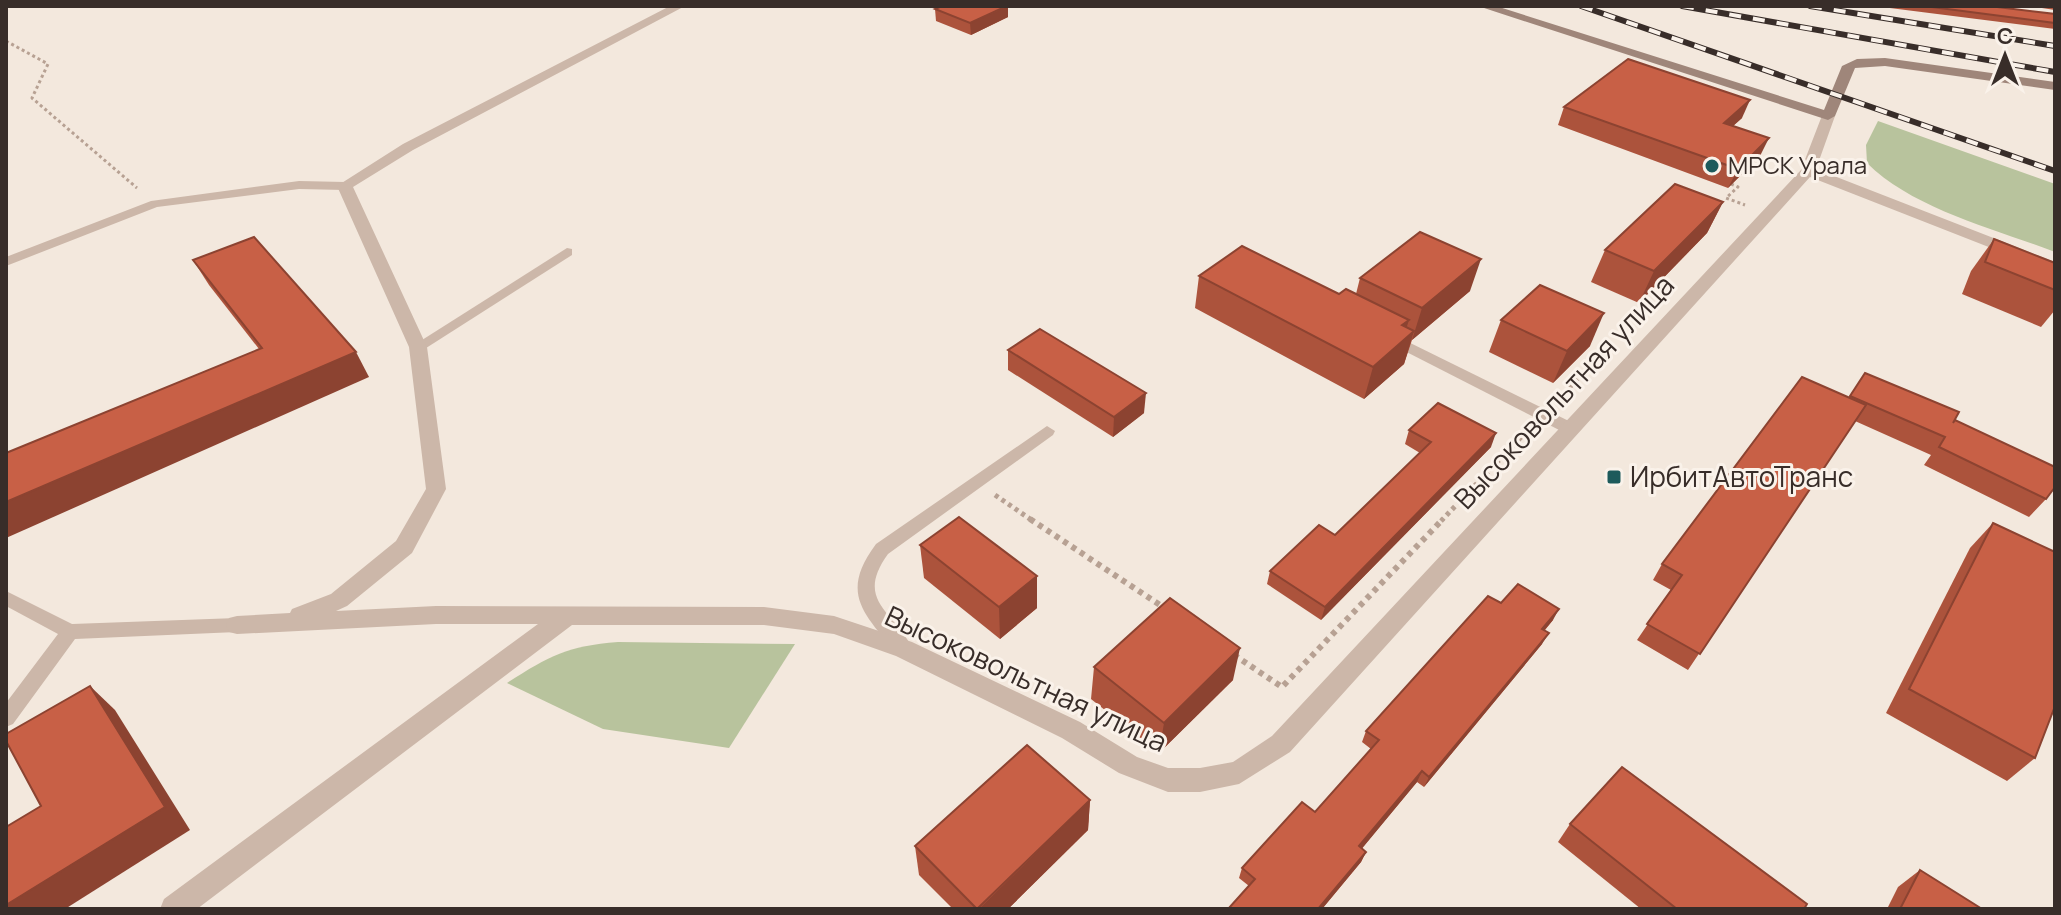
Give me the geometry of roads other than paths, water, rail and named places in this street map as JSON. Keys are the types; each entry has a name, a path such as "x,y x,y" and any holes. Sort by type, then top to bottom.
{"street":[{"path":"283,622 339,600 404,547 436,489 418,347 345,186 408,147 679,6"},
{"path":"1484,6 1828,116 1849,66 1857,63 1885,62 2055,86"},
{"name":"Высоковольтная улица","path":"237,625 436,615 568,615 764,616 834,625 904,649 1071,730 1141,770 1168,780 1200,780 1239,772 1281,744 1808,171 1828,116"},
{"path":"1808,171 2055,268"},
{"path":"174,909 200,899 568,615"}],"lane":[{"path":"6,262 155,204 299,185 345,186"},
{"path":"418,347 567,252"},
{"path":"1378,332 1571,429"},
{"path":"904,649 873,610 864,590 867,567 882,549 1047,431"},
{"path":"6,598 70,632 237,625"},
{"path":"6,718 70,632"}],"railway":[{"path":"1581,6 2055,171"},
{"path":"1682,6 2055,72"},
{"path":"1810,6 2055,46"}],"place":[{"name":"МРСК Урала","path":"1712,166"},
{"name":"ИрбитАвтоТранс","path":"1614,477"}]}
